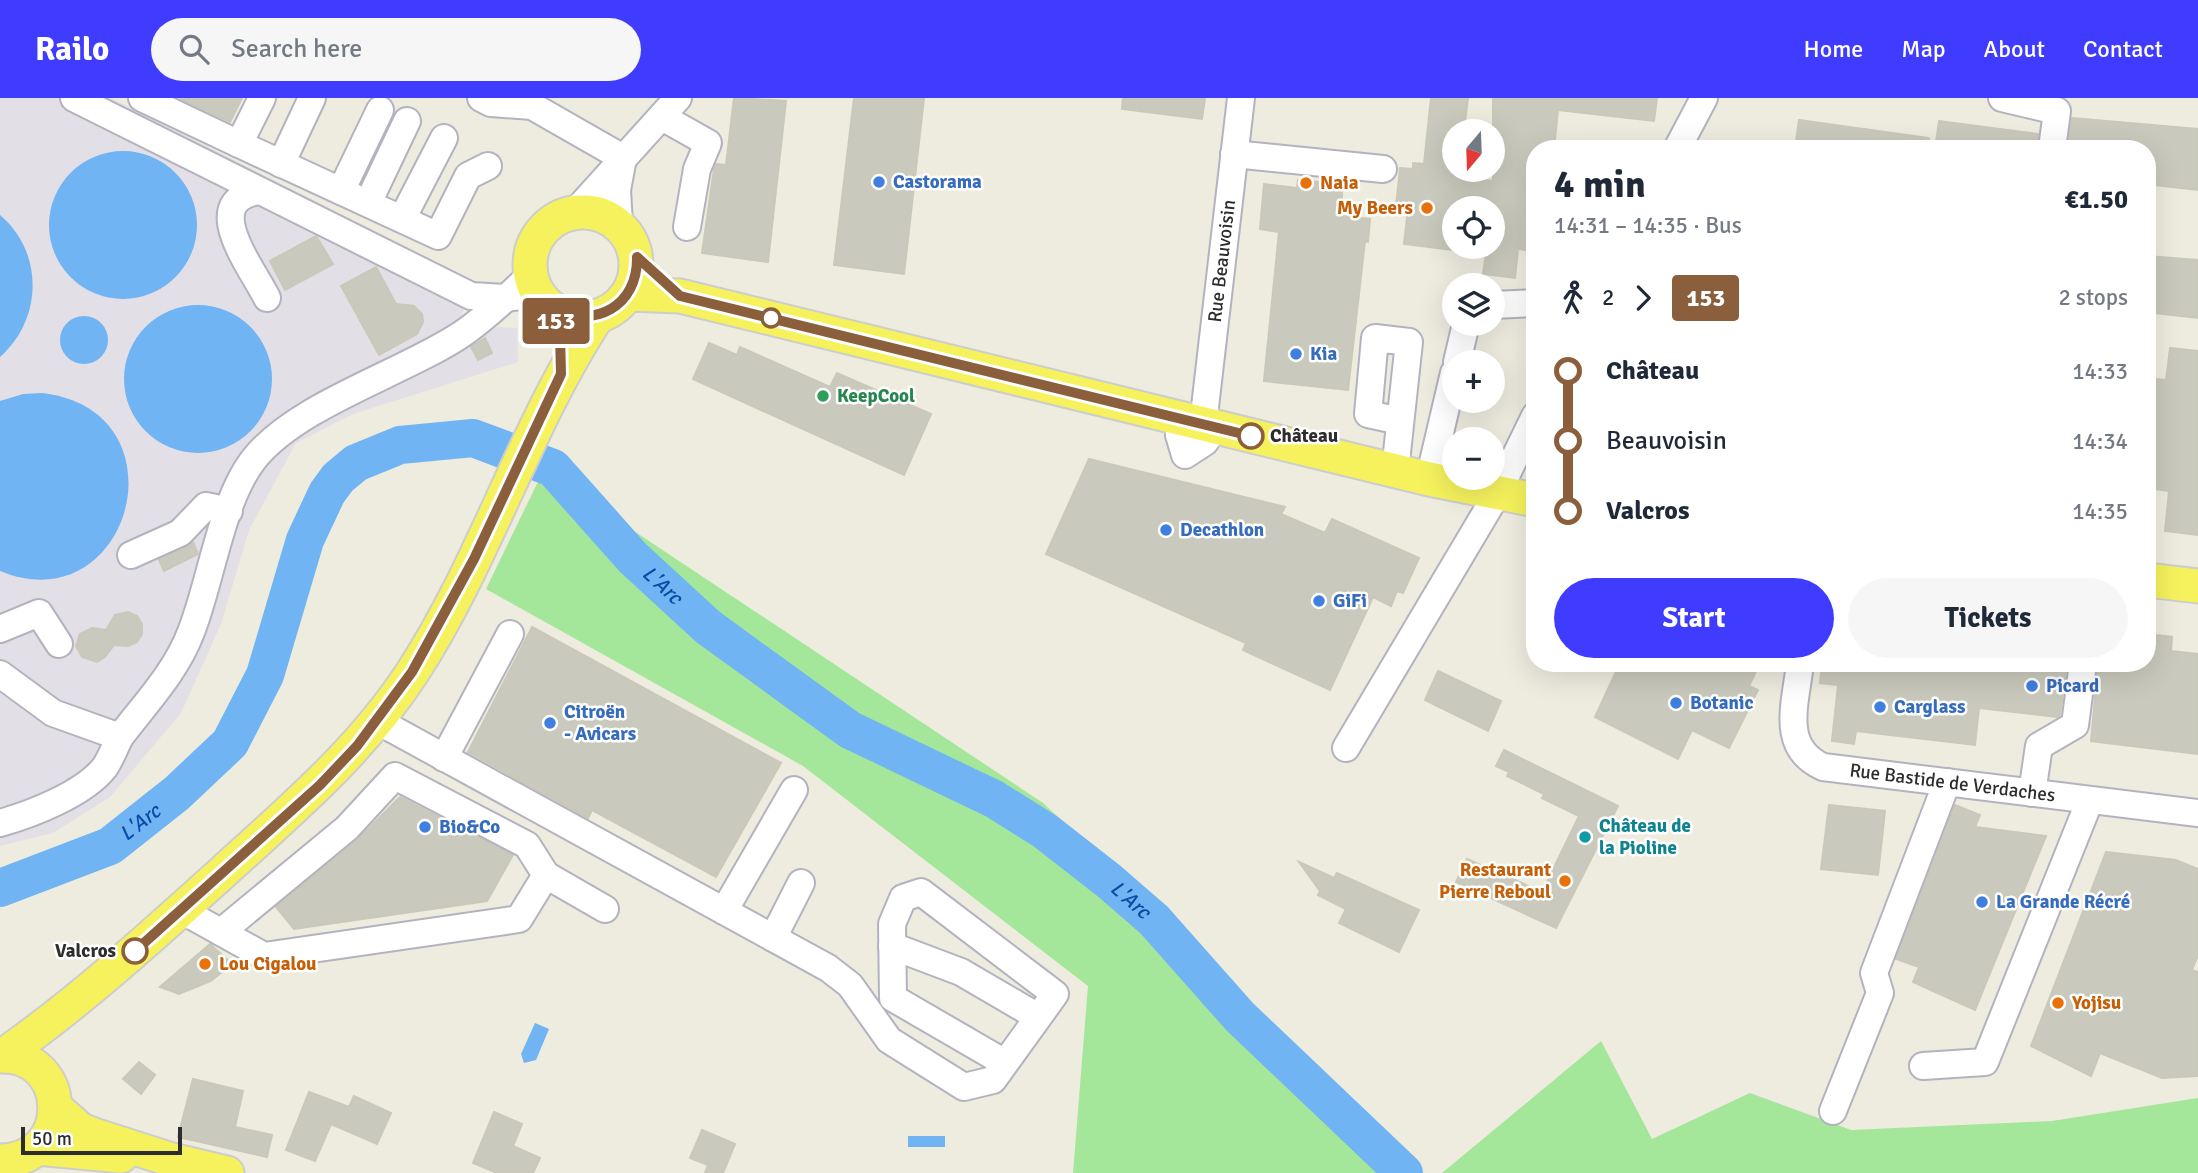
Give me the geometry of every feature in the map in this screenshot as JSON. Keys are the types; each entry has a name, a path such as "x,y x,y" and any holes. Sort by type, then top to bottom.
{"main road":[{"path":"541,293 567,316 597,317 609,312 628,294 637,270 637,257 628,233 619,224 598,213 575,212 558,217 544,227 535,242 530,258 541,293 560,335 559,379"},
{"path":"637,257 680,296"},
{"path":"628,294 680,296 1395,471 1526,499"},
{"path":"2,1055 66,1011 181,910 320,785 376,720 412,672 488,530 559,379 597,317"},
{"path":"2156,581 2198,586"},
{"path":"45,1076 66,1011"},
{"path":"2,1055 34,1065 45,1076 55,1107 51,1130 15,1160"},
{"path":"55,1107 81,1130 172,1160 227,1173"},
{"path":"15,1160 172,1160"}],"street":[{"path":"74,98 471,296 505,298 541,293"},
{"path":"142,98 438,236 468,176 488,166"},
{"path":"239,144 262,98"},
{"path":"281,164 312,98"},
{"path":"481,98 491,103 532,102 623,158"},
{"name":"Rue Beauvoisin","path":"1199,423 1241,98"},
{"path":"1682,140 1704,98"},
{"path":"2002,98 2057,111 2053,140"},
{"path":"575,212 670,108 708,143 697,169 687,227"},
{"path":"341,191 380,110"},
{"path":"368,203 407,121"},
{"path":"402,219 444,138"},
{"path":"1234,154 1383,169"},
{"path":"619,224 617,190 623,158"},
{"path":"260,191 238,197 228,218 267,298"},
{"path":"0,824 48,806 94,777 109,761 120,737 161,685 186,645 229,511 245,473 255,458 271,443 327,406 462,334 505,298"},
{"path":"1505,304 1526,303"},
{"path":"1429,479 1445,413"},
{"path":"1395,471 1400,421"},
{"path":"1346,748 1497,494 1526,434"},
{"path":"131,555 180,533 206,506 229,511"},
{"path":"0,629 38,613 44,617 59,644"},
{"path":"444,758 510,634"},
{"name":"Rue Bastide de Verdaches","path":"1799,672 1793,734 1798,748 1808,760 1823,767 2198,813"},
{"path":"2032,793 2039,746 2075,725 2082,672"},
{"path":"0,674 53,713 120,737"},
{"path":"376,720 828,968 850,985 889,1040 964,1087 993,1080 1055,994 921,892 903,898 892,924 893,998 1005,1063"},
{"path":"221,932 347,828 395,776 527,845 547,875 605,909"},
{"path":"1833,1111 1880,993 1874,973 1947,782"},
{"path":"724,911 794,790"},
{"path":"1923,1066 1985,1062 2090,800"},
{"path":"181,910 264,956 519,919 547,875"},
{"path":"773,938 801,883"},
{"path":"892,946 961,972 1038,1017"}],"shaded area":[{"path":"0,98 111,98 366,227 476,284 457,325 467,342 498,327 517,328 518,362 353,414 296,443 249,530 221,624 181,713 110,797 53,833 0,846"}],"green space":[{"path":"549,459 631,529 1043,803 1176,927 1422,1173 1073,1173 1088,986 803,766 486,589"},
{"path":"1601,1041 1652,1139 1750,1093 1851,1130 2052,1121 2198,1098 2198,1173 1442,1173"}],"water":[{"path":"123,151 151,156 175,173 192,197 197,225 192,253 175,277 151,294 123,299 95,294 71,277 54,253 49,225 54,197 71,173 95,156"},
{"path":"0,215 25,247 33,286 24,324 14,342 0,357"},
{"path":"198,305 226,311 250,327 266,351 272,379 266,407 250,431 226,447 198,453 170,447 146,431 130,407 124,379 130,351 146,327 170,311"},
{"path":"84,316 101,323 108,340 101,357 84,364 67,357 60,340 67,323"},
{"path":"42,393 88,408 116,436 128,471 125,509 110,543 82,568 45,580 0,571 0,401 23,394"},
{"path":"535,1023 549,1029 536,1060 524,1063 521,1054"},
{"path":"908,1136 945,1136 945,1147 908,1147"}],"building":[{"path":"179,98 242,98 230,122"},
{"path":"734,98 786,101 768,262 702,253 714,169 716,164 726,165"},
{"name":"Castorama","path":"854,98 924,98 904,274 834,265"},
{"path":"1123,98 1205,98 1202,119 1122,109"},
{"path":"1431,98 1468,98 1465,119 1442,119 1442,182 1505,182 1505,119 1493,119 1493,98 1657,98 1654,121 1558,110 1555,140 1526,140 1526,250 1518,249 1515,278 1505,277 1505,273 1483,273 1485,259 1505,259 1505,196 1442,196 1442,249 1404,244 1408,209 1396,207 1400,168 1413,169 1413,163 1424,164"},
{"path":"2072,118 2198,129 2198,190 2156,185 2156,140 2069,140"},
{"path":"1799,120 1929,138 1929,140 1796,140"},
{"path":"1939,121 2038,134 2038,140 1936,140"},
{"path":"1298,180 1342,184 1342,216 1370,219 1368,242 1365,241 1348,390 1264,381 1279,232 1260,229 1264,184 1297,188"},
{"path":"316,236 333,264 285,290 270,261"},
{"path":"2156,257 2198,260 2198,318 2156,313"},
{"path":"376,267 396,304 414,306 422,314 423,322 417,334 379,355 341,286"},
{"path":"485,338 492,353 478,360 471,347"},
{"path":"709,343 737,355 740,347 830,387 837,373 931,414 904,475 693,379"},
{"path":"2170,348 2198,351 2198,535 2165,531 2169,491 2156,489 2156,379 2166,380"},
{"path":"1089,459 1285,507 1281,514 1325,533 1332,519 1419,558 1403,593 1397,591 1391,606 1373,597 1330,690 1243,650 1246,643 1046,554"},
{"path":"193,542 198,554 164,571 159,560"},
{"path":"128,612 137,616 142,624 142,634 137,642 128,646 114,645 105,657 97,662 82,657 76,646 80,634 92,628 106,630 115,615"},
{"path":"532,627 781,763 716,877 592,810 588,818 468,752"},
{"path":"2156,635 2172,637 2171,651 2198,654 2198,754 2091,741 2097,672 2156,672"},
{"path":"1438,671 1501,701 1488,731 1425,700"},
{"name":"Botanic","path":"1616,672 1756,672 1749,686 1758,690 1729,748 1692,730 1678,759 1595,717"},
{"path":"1821,672 2066,672 2060,715 2057,717 1979,708 1975,745 1856,731 1854,744 1832,741 1838,685 1820,683"},
{"name":"Château de la Pioline","path":"1504,750 1618,806 1556,928 1456,882 1467,859 1542,892 1579,816 1542,798 1544,794 1507,776 1509,772 1496,766"},
{"path":"400,797 513,855 487,901 294,929 276,907 357,840"},
{"path":"1829,805 1885,811 1878,875 1821,869"},
{"name":"La Grande Récré","path":"1955,805 1980,815 1975,827 2046,836 1975,1010 1913,982 1919,967 1896,959"},
{"path":"2106,852 2176,860 2198,869 2198,955 2192,970 2198,972 2198,1076 2162,1078 2100,1053 2091,1076 2031,1046"},
{"path":"1299,862 1334,878 1337,873 1419,910 1399,952 1339,923 1346,909 1318,895 1320,891"},
{"path":"210,944 232,964 211,981 179,994 160,987"},
{"path":"139,1062 155,1075 141,1094 123,1079"},
{"path":"193,1079 243,1091 235,1127 272,1135 267,1157 178,1137"},
{"path":"309,1092 349,1107 354,1096 391,1113 377,1144 331,1124 315,1161 286,1150"},
{"path":"494,1112 522,1124 513,1146 540,1158 533,1173 497,1173 473,1163"},
{"path":"702,1130 735,1144 723,1173 705,1173 708,1165 690,1158"}],"waterway":[{"name":"L'Arc","path":"0,888 110,846 177,793 230,743 265,675 305,540 327,493 338,478 356,463 400,445 473,438 553,468 633,558 708,627 850,730 994,799 1045,831 1109,881 1154,920 1240,1017 1404,1173"}],"bus line":[{"name":"153","path":"135,951 320,785 357,746 387,707 412,672 474,559 561,374 560,335 553,309 567,316 582,318 597,317 609,312 620,304 634,283 637,257 680,296 1251,436"}],"place":[{"name":"Castorama","path":"879,182"},
{"name":"Naia","path":"1306,183"},
{"name":"My Beers","path":"1427,208"},
{"name":"Kia","path":"1296,354"},
{"name":"KeepCool","path":"823,396"},
{"name":"Château","path":"1251,436"},
{"name":"Decathlon","path":"1166,530"},
{"name":"GiFi","path":"1319,601"},
{"name":"Picard","path":"2032,686"},
{"name":"Botanic","path":"1676,703"},
{"name":"Carglass","path":"1880,707"},
{"name":"Citroën - Avicars","path":"550,723"},
{"name":"Bio&Co","path":"425,827"},
{"name":"Château de la Pioline","path":"1585,837"},
{"name":"Restaurant Pierre Reboul","path":"1565,881"},
{"name":"La Grande Récré","path":"1982,902"},
{"name":"Valcros","path":"135,951"},
{"name":"Lou Cigalou","path":"205,964"},
{"name":"Yojisu","path":"2058,1003"}]}
